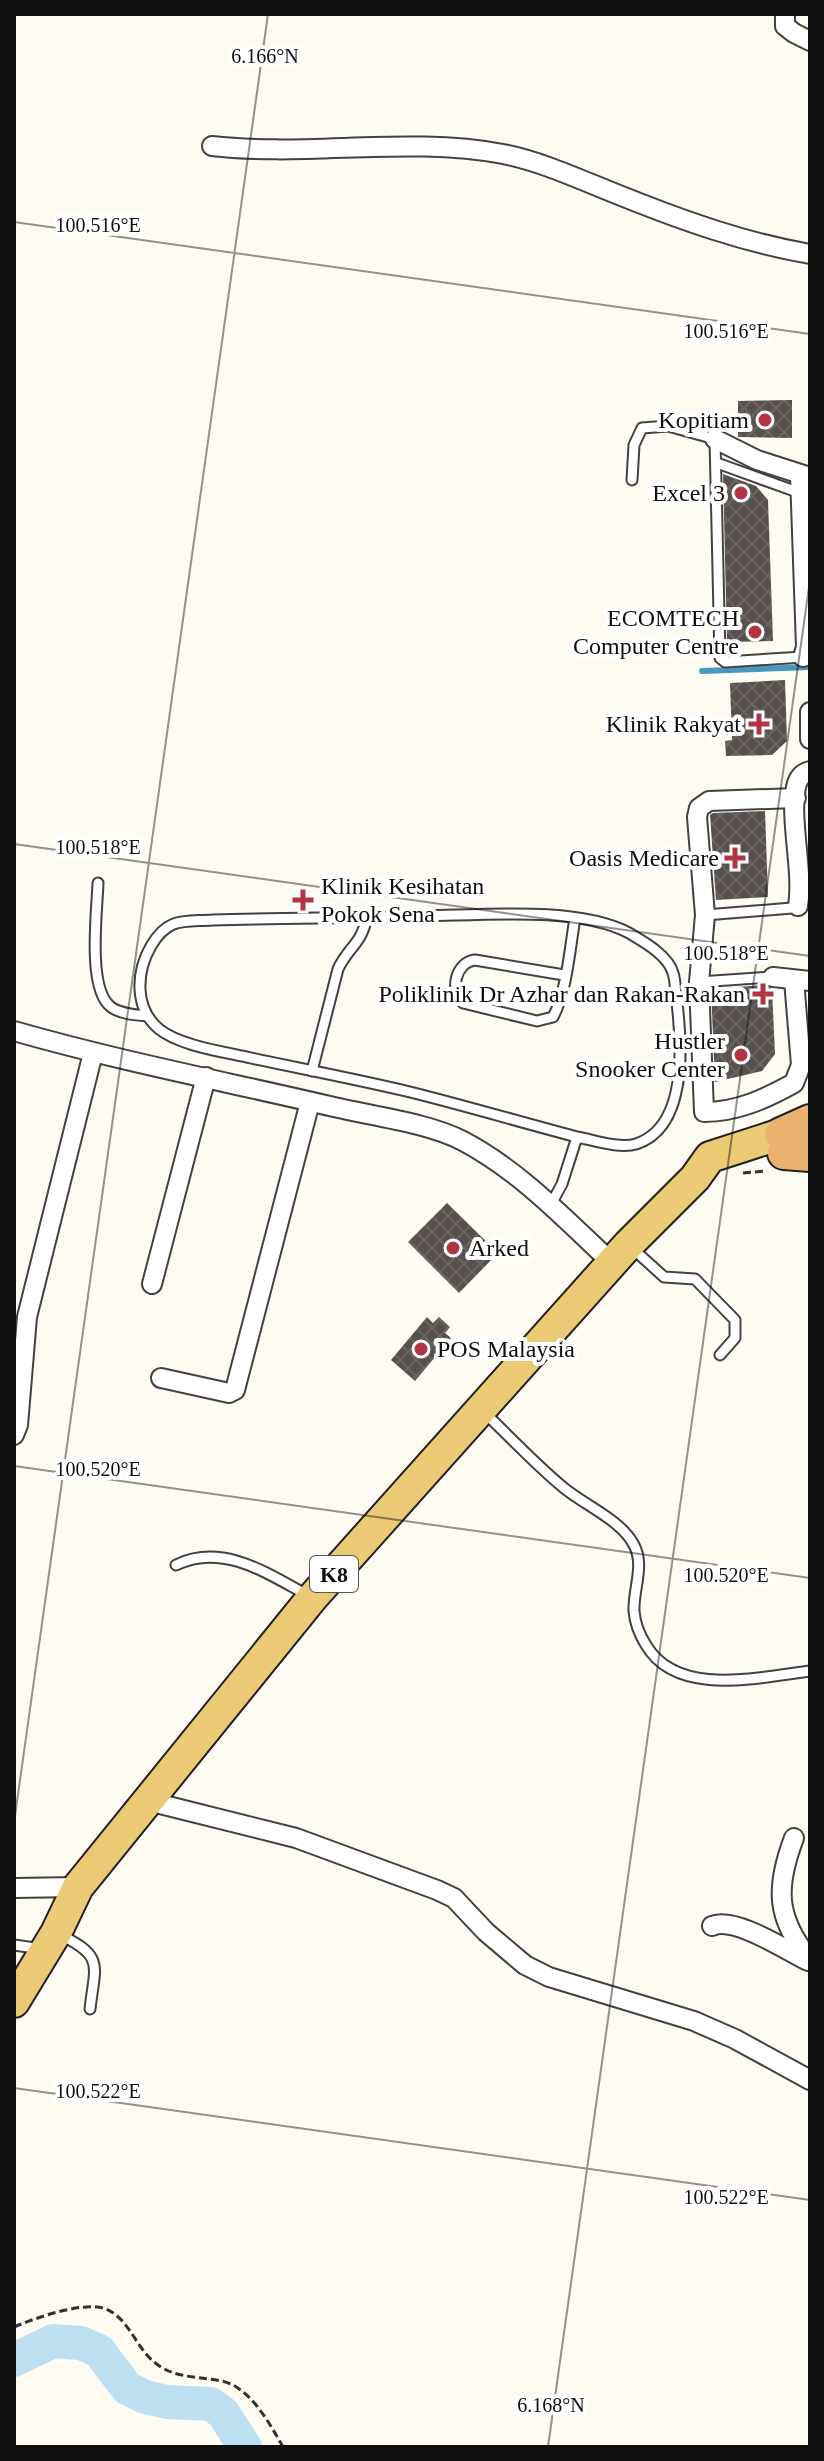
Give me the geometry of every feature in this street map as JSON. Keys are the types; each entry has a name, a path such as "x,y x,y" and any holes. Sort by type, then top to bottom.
{"main road":[{"name":"K8","path":"14,2002 51,1942 78,1887 312,1598 482,1411 518,1366 695,1178 710,1157 797,1145"}],"street":[{"path":"785,14 785,26 810,41"},
{"path":"212,146 287,152 448,147 508,155 682,220 810,254"},
{"path":"715,439 804,482 806,647 803,657"},
{"path":"810,712 810,739"},
{"path":"798,906 796,798 800,778 805,771 810,771"},
{"path":"773,977 802,980 799,1075 794,1083 765,1098 734,1110 704,1112 699,982 705,915 697,817 699,808 709,801 796,798"},
{"path":"14,1031 93,1053 437,1131 460,1139 512,1173 550,1206 621,1254"},
{"path":"14,1435 18,1425 27,1317 93,1053"},
{"path":"152,1284 206,1077"},
{"path":"161,1378 229,1393 235,1390 310,1102"},
{"path":"148,1801 296,1838 437,1890 454,1898 486,1932 525,1965 580,1988 694,2021 735,2039 810,2080"},
{"path":"794,1838 782,1874 782,1897 786,1925 810,1962"},
{"path":"14,1888 78,1887"},
{"path":"712,1926 726,1923 741,1928 810,1962"}],"lane":[{"path":"632,480 634,445 642,428 668,426 715,439 720,658 725,662 803,657"},
{"path":"717,463 804,482"},
{"path":"98,883 97,984 101,997 112,1009 147,1016"},
{"path":"705,915 798,906"},
{"path":"312,1071 338,969 345,956 361,941 367,916"},
{"path":"367,916 575,918 607,924 629,933 666,959 673,973 680,1051 676,1095 664,1122 649,1138 634,1145 620,1145 577,1137 407,1092 216,1050 169,1036 147,1016 140,994 139,976 145,956 165,926 202,921 367,916"},
{"path":"564,975 466,961 461,965 455,990 463,1003 537,1021 553,1017 558,1008 575,918"},
{"path":"699,982 773,977"},
{"path":"550,1206 562,1184 577,1137"},
{"path":"621,1254 664,1277 695,1279 735,1320 735,1338 720,1355"},
{"path":"482,1411 563,1487 625,1533 635,1547 640,1562 634,1595 637,1630 649,1650 665,1666 683,1674 711,1680 810,1671"},
{"path":"176,1565 192,1557 224,1557 255,1568 312,1598"},
{"path":"14,1945 36,1946 51,1942 84,1946 95,1966 90,2009"}],"path":[{"path":"742,1173 797,1145"},
{"path":"14,2327 78,2307 104,2308 124,2323 152,2361 180,2377 225,2381 244,2392 283,2447"}],"building":[{"name":"Kopitiam","path":"792,400 792,438 738,437 738,401"},
{"path":"723,474 756,486 768,500 773,641 727,642"},
{"path":"785,680 787,741 772,755 726,756 725,741 732,740 730,683"},
{"path":"765,811 768,897 716,900 710,815"},
{"path":"765,985 772,989 775,1054 762,1071 715,1082 711,989"},
{"name":"Arked","path":"447,1203 498,1253 459,1293 408,1242"},
{"name":"POS Malaysia","path":"427,1317 433,1323 439,1317 450,1327 445,1333 451,1338 415,1381 391,1360"}],"waterway":[{"path":"702,671 810,667"},
{"path":"14,2360 53,2341 81,2343 99,2351 127,2388 145,2397 167,2402 211,2404 223,2413 245,2447"}],"place":[{"name":"Kopitiam","path":"765,420"},
{"name":"Excel 3","path":"741,493"},
{"name":"ECOMTECH Computer Centre","path":"755,632"},
{"name":"Klinik Rakyat","path":"759,724"},
{"name":"Oasis Medicare","path":"735,858"},
{"name":"Klinik Kesihatan Pokok Sena","path":"303,900"},
{"name":"Poliklinik Dr Azhar dan Rakan-Rakan","path":"763,994"},
{"name":"Hustler Snooker Center","path":"741,1055"},
{"name":"Arked","path":"453,1248"},
{"name":"POS Malaysia","path":"421,1349"}]}
